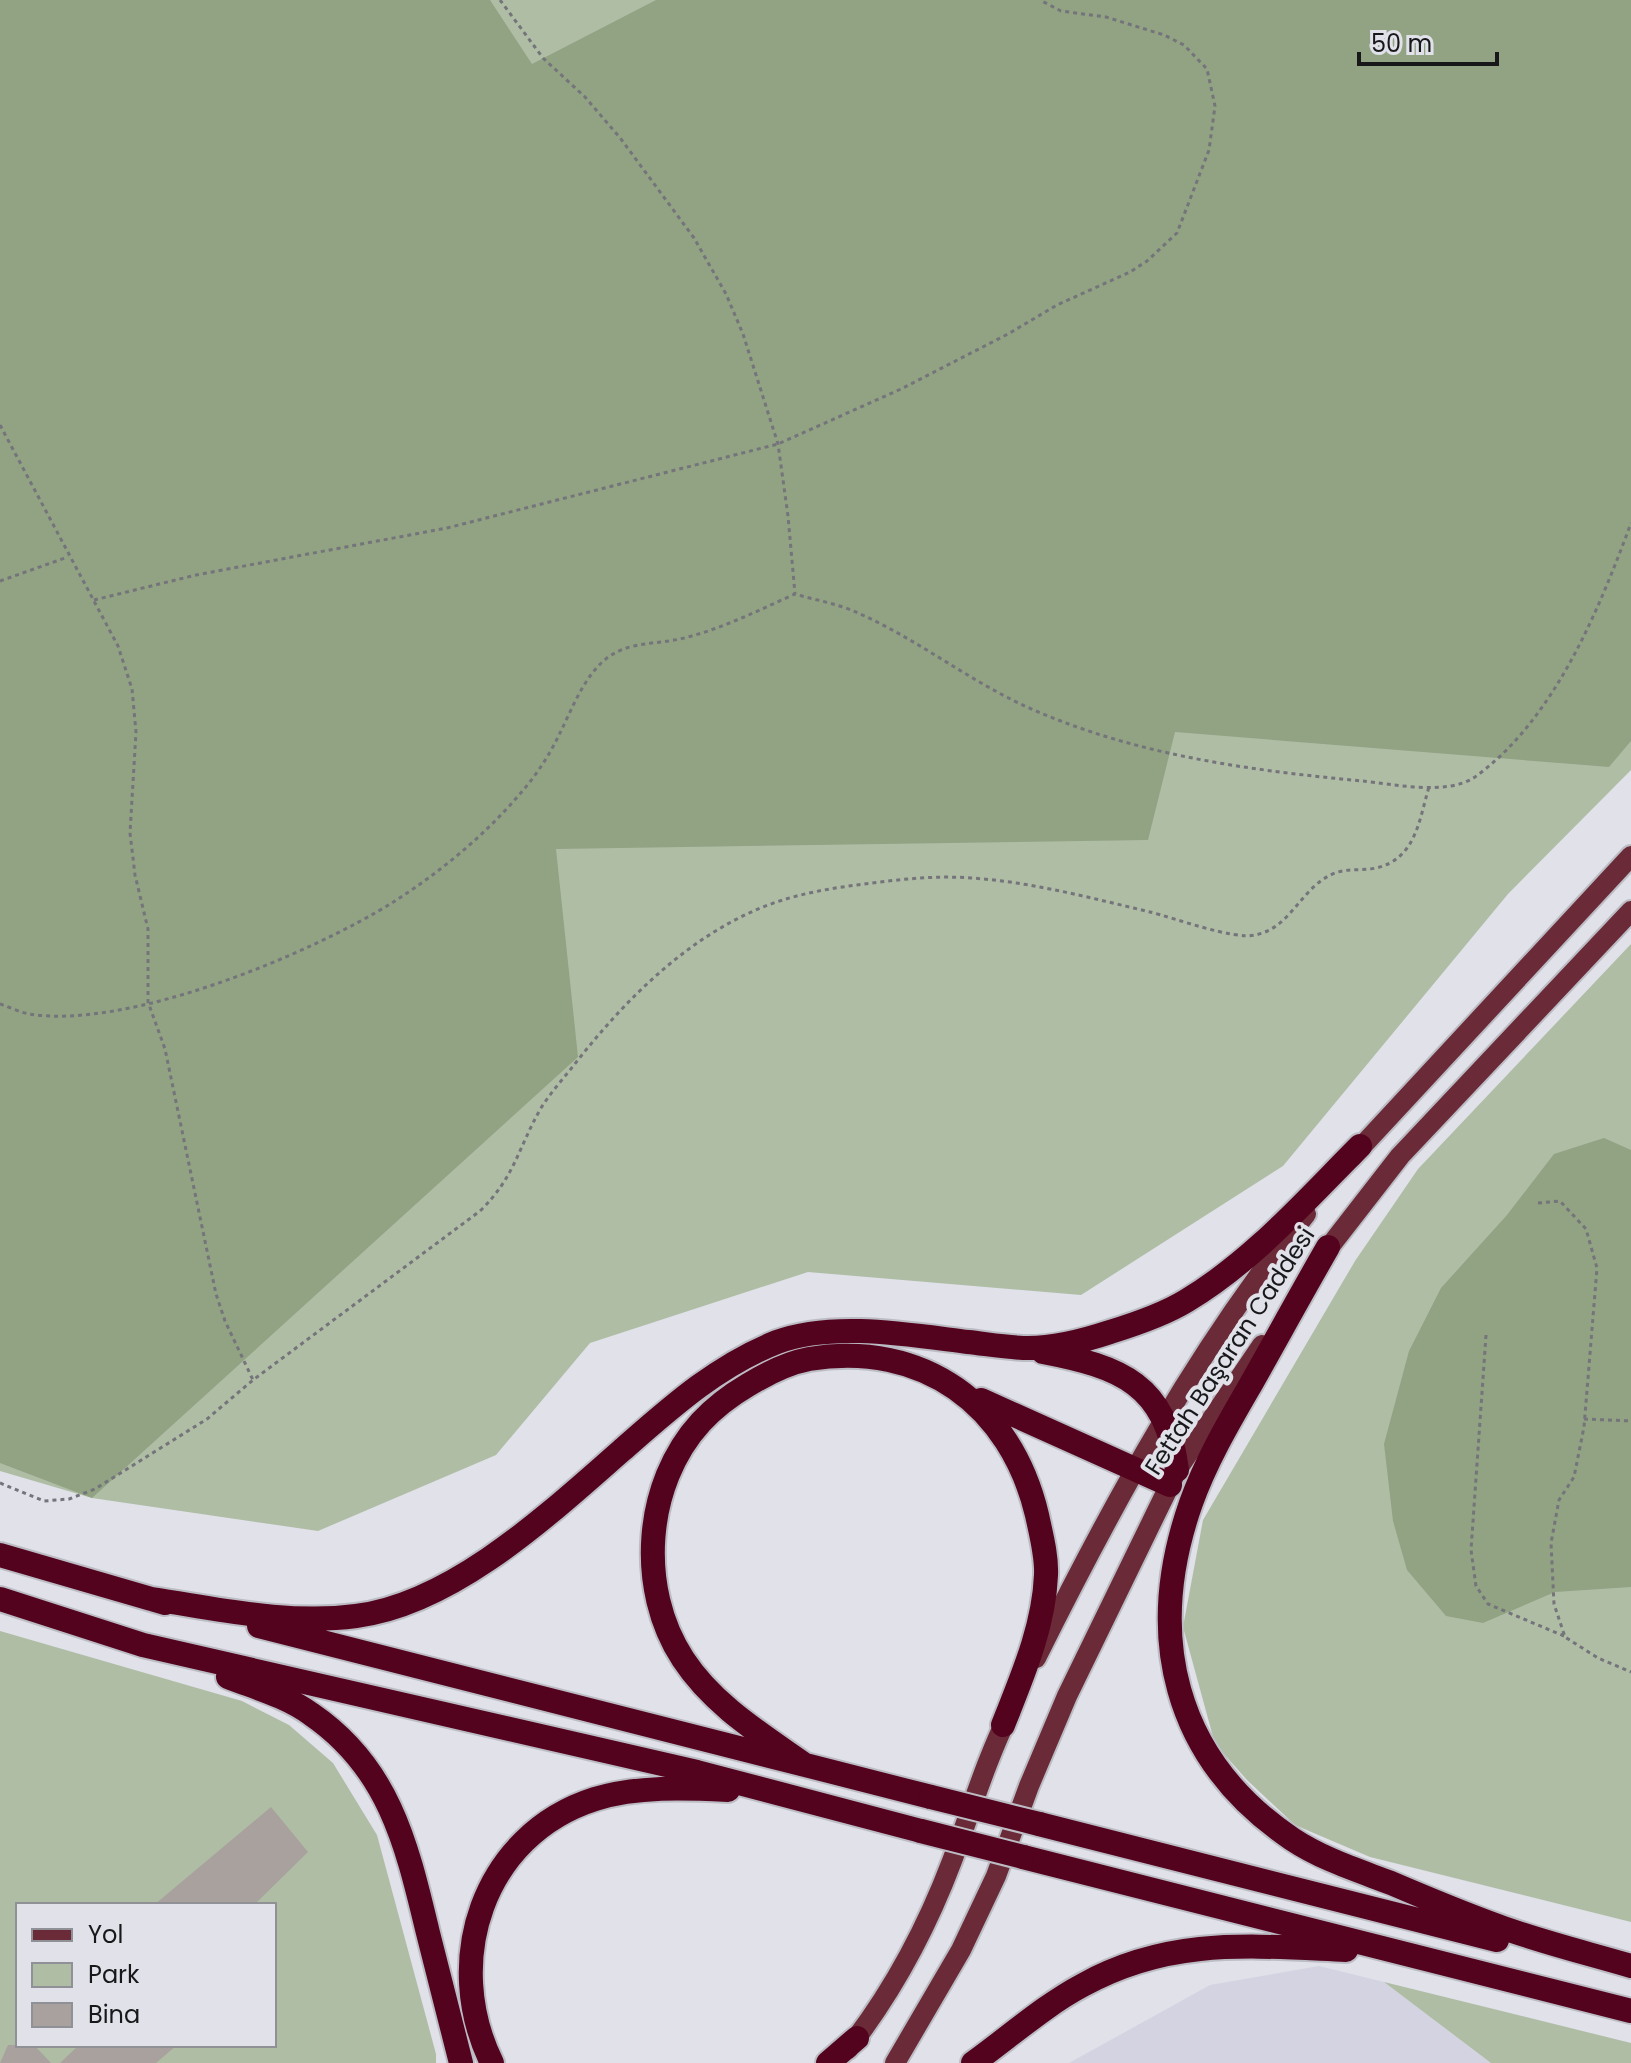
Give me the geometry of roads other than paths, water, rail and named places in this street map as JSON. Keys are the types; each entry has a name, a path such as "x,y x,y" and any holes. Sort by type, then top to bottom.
{"highway":[{"path":"1025,1348 1092,1338 1145,1321 1185,1302 1222,1277 1270,1236 1360,1146"},
{"path":"1328,1247 1234,1413 1191,1502 1174,1569 1169,1607 1171,1659 1184,1706 1206,1751 1233,1787 1269,1822 1314,1852 1500,1927 1631,1966"},
{"path":"152,1599 296,1618 358,1616 416,1601 473,1571 722,1369 750,1353 783,1340 854,1332 899,1332 1025,1348 1113,1370 1141,1388 1165,1420 1173,1441 1174,1478 1136,1469 968,1395 924,1371 876,1357 807,1359 766,1374 728,1397 701,1422 679,1451 657,1509 653,1551 655,1590 682,1657 704,1687 742,1721 805,1765"},
{"path":"968,1395 990,1416 1022,1467 1038,1520 1046,1572 1042,1610 1026,1666 1003,1725"},
{"path":"0,1555 152,1599 1631,1974"},
{"path":"0,1599 143,1645 285,1699 331,1729 369,1768 386,1797 405,1845 461,2063"},
{"path":"143,1645 697,1772 1631,2011"},
{"path":"492,2063 478,2033 472,2008 469,1978 475,1922 487,1892 528,1837 557,1817 592,1800 624,1792 700,1789 768,1792"},
{"path":"973,2063 1081,1986 1117,1968 1157,1954 1203,1947 1396,1952"},
{"path":"828,2063 857,2038"}],"main road":[{"path":"837,2063 892,1985 922,1927 951,1865 1003,1725 1076,1579 1186,1383 1288,1236 1360,1146 1631,856"},
{"name":"Fettah Başaran Caddesi","path":"895,2063 961,1950 996,1876 1067,1696 1174,1478 1328,1247 1400,1156 1631,911"}]}
